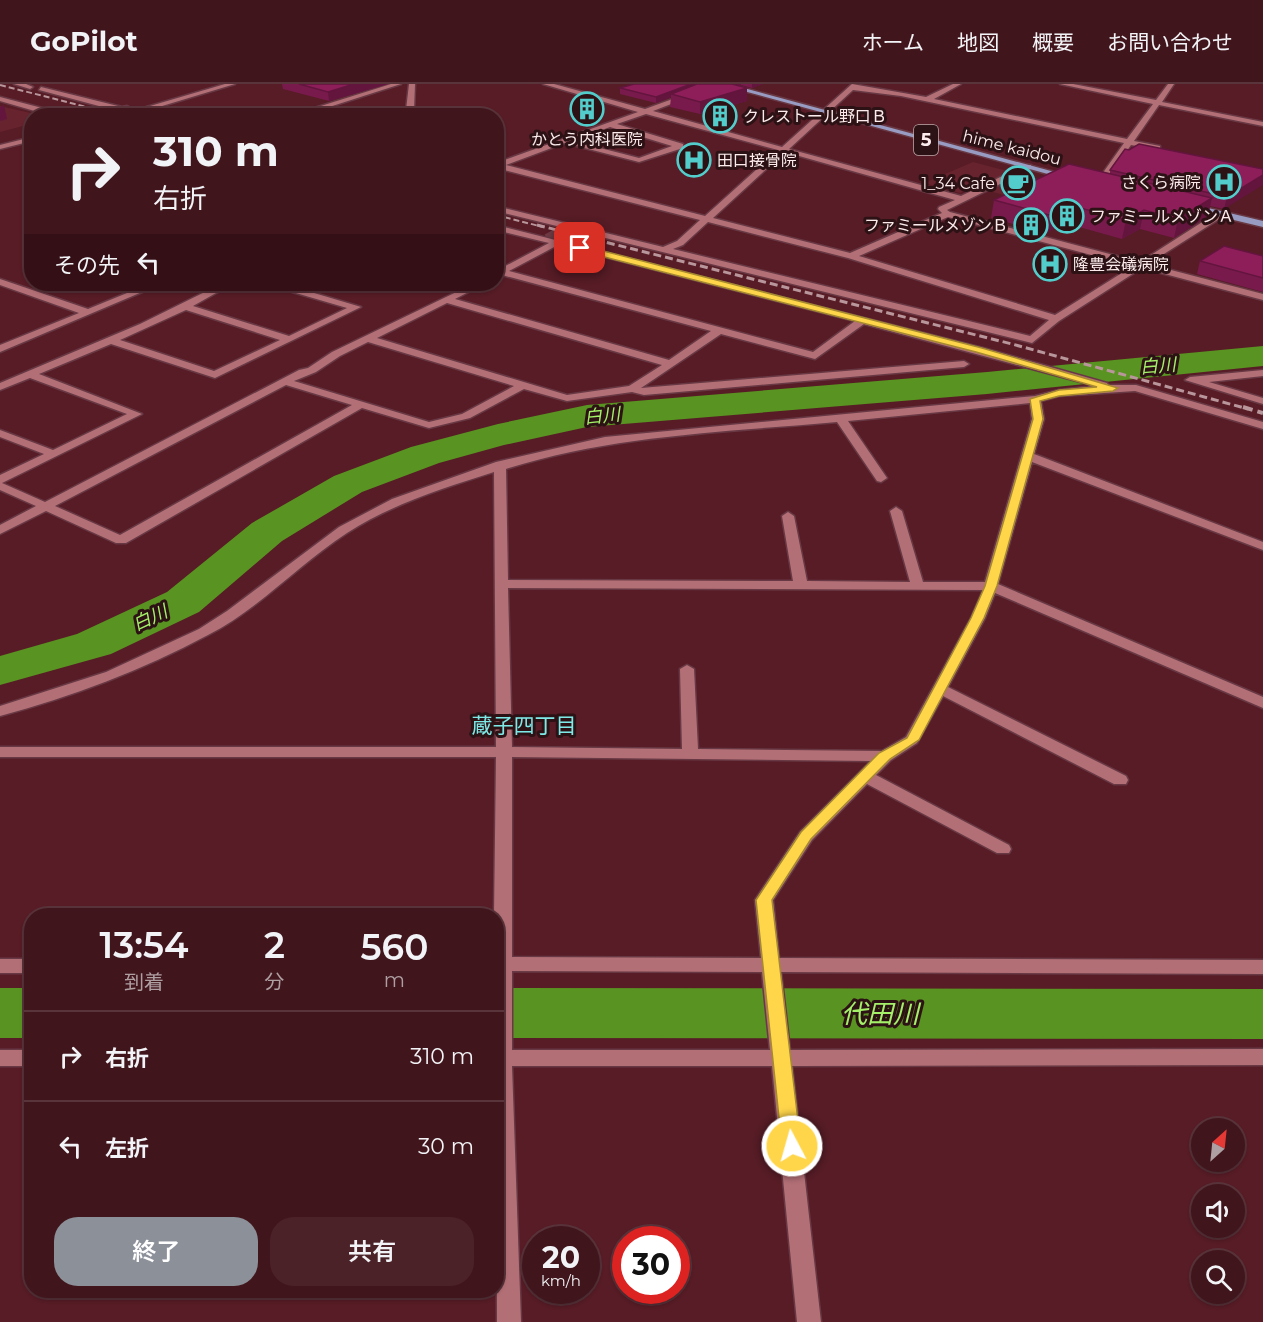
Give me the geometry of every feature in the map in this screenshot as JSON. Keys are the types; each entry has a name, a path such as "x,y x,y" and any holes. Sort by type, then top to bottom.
{"main road":[{"name":"hime kaidou","path":"720,84 1078,179"},
{"path":"1088,182 1109,187"},
{"path":"1176,203 1263,224"}],"street":[{"path":"17,84 30,87"},
{"path":"140,108 232,84"},
{"path":"319,108 398,84"},
{"path":"410,108 412,84"},
{"path":"546,84 962,199"},
{"path":"504,163 720,84"},
{"path":"928,99 958,84"},
{"path":"1063,84 1263,124"},
{"path":"1099,184 1171,84"},
{"path":"665,249 680,243 854,86 928,99 1163,149"},
{"path":"41,89 110,108"},
{"path":"0,99 33,108"},
{"path":"565,141 639,160 680,146 608,124"},
{"path":"0,141 24,135"},
{"path":"0,147 24,141"},
{"path":"1028,167 942,209 947,214 1263,297"},
{"path":"504,168 851,256 1056,319"},
{"path":"504,210 1032,340 1056,319 1221,214"},
{"path":"851,256 947,214"},
{"path":"504,229 863,320 1107,386 1136,388 1263,426"},
{"path":"504,270 558,242"},
{"path":"504,274 815,356 863,320"},
{"path":"0,282 24,290"},
{"path":"26,291 87,312"},
{"path":"0,349 139,291"},
{"path":"0,387 114,341 187,307 215,291"},
{"path":"114,341 215,375 356,307 300,291"},
{"path":"0,530 465,291"},
{"path":"447,300 671,364"},
{"path":"187,307 289,339"},
{"path":"632,389 720,330"},
{"path":"369,339 567,398 632,389 644,392 964,364"},
{"path":"1263,373 1190,380 1263,401"},
{"path":"0,480 136,414 29,374"},
{"path":"285,382 429,425 444,424 472,416 521,386"},
{"path":"0,711 111,675 204,632 362,519 423,491 500,465 604,440 1035,399 1107,386"},
{"path":"809,1322 782,1048 764,900 806,836 885,756 912,740 978,618 991,586 1038,419 1035,399"},
{"path":"0,486 121,540 360,405"},
{"path":"840,418 881,477"},
{"path":"0,433 53,454"},
{"path":"1028,456 1263,546"},
{"path":"500,465 504,752 501,908"},
{"path":"896,511 918,586"},
{"path":"788,516 801,586"},
{"path":"500,584 991,586 1263,703"},
{"path":"687,669 690,754"},
{"path":"939,688 1120,780"},
{"path":"0,752 504,752 885,756"},
{"path":"866,777 1004,849"},
{"path":"504,964 772,974 1263,967"},
{"path":"0,966 24,966"},
{"path":"504,1054 782,1048 1263,1057"},
{"path":"0,1058 24,1058"},
{"path":"504,1173 509,1322"}],"shaded area":[{"path":"0,106 24,112 24,126 0,132"},
{"path":"973,162 1058,184 1023,200 974,187 960,193 924,183"}],"building":[{"path":"299,84 354,84 328,92"},
{"path":"634,84 691,84 656,97 620,88"},
{"path":"697,84 732,84 747,88 700,102 671,94"},
{"path":"1139,144 1263,169 1263,175 1227,197 1110,170 1125,149 1129,150"},
{"path":"1069,164 1212,198 1178,219 1144,210 1126,220 1069,205 1049,215 994,200"},
{"path":"1224,246 1263,256 1263,278 1200,261"}],"waterway":[{"name":"白川","path":"0,671 94,644 183,602 267,532 348,484 425,455 498,435 587,416 987,383 1263,356"},
{"name":"代田川","path":"0,1013 24,1013"},
{"name":"代田川","path":"504,1013 1263,1014"}],"tunnel":[{"path":"547,239 571,226"}],"railway":[{"path":"0,85 91,108"},
{"path":"504,217 543,227"},
{"path":"537,225 1012,344 1248,409"},
{"path":"1243,407 1263,413"}],"place":[{"name":"かとう内科医院","path":"587,109"},
{"name":"クレストール野口Ｂ","path":"720,116"},
{"name":"田口接骨院","path":"694,160"},
{"name":"さくら病院","path":"1224,182"},
{"name":"1_34 Cafe","path":"1018,183"},
{"name":"ファミールメゾンＡ","path":"1067,216"},
{"name":"ファミールメゾンＢ","path":"1031,225"},
{"name":"隆豊会礒病院","path":"1050,264"}],"district":[{"name":"蔵子四丁目","path":"524,726"}],"route":[{"path":"580,248 979,350 1113,388 1059,393 1035,399 1038,419 991,586 978,618 912,740 885,756 806,836 764,900 792,1146"}]}
